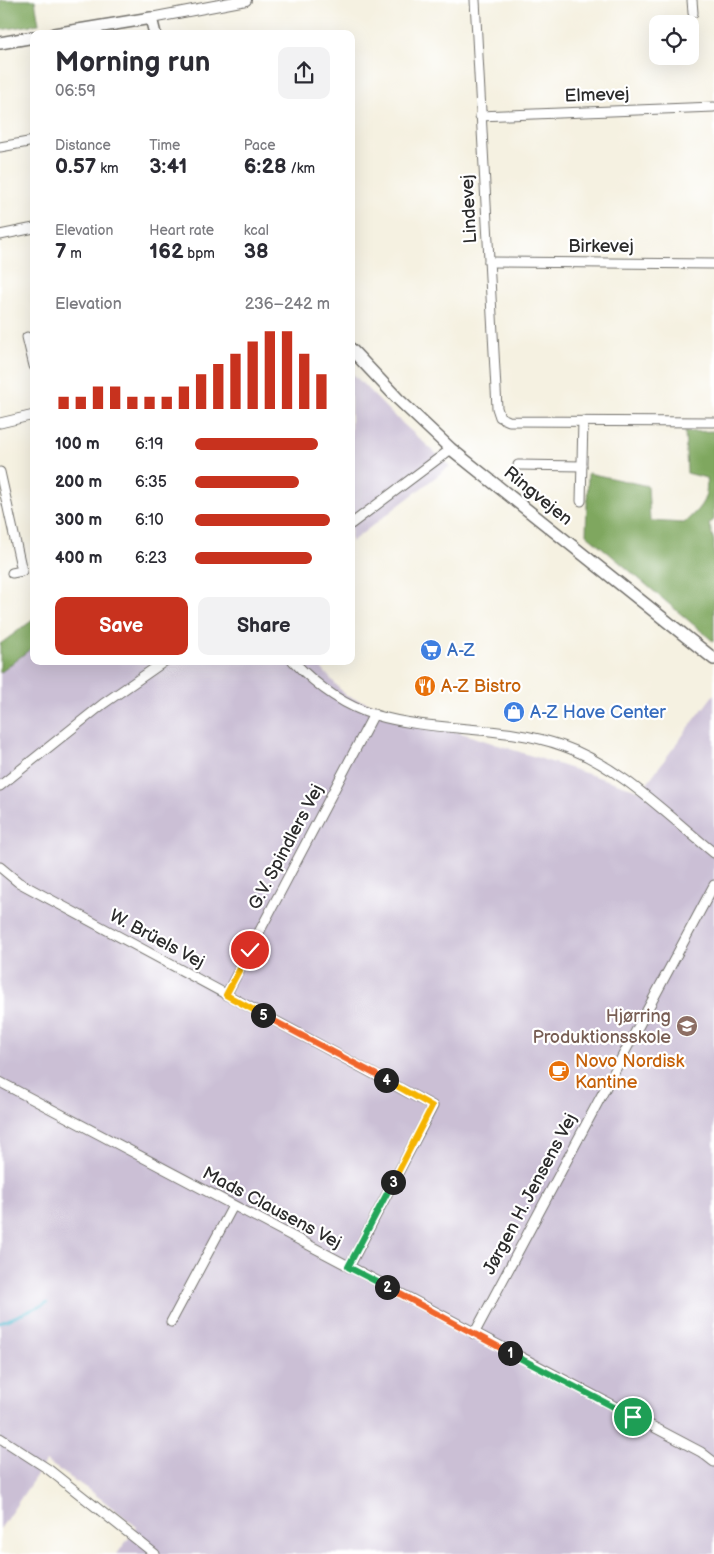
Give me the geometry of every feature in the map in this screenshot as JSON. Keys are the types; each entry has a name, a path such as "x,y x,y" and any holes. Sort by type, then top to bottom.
{"main road":[{"path":"78,30 150,18 154,30"},
{"path":"0,43 30,38"},
{"name":"Ringvejen","path":"355,353 398,400 451,449 714,659"}],"street":[{"path":"150,18 246,0"},
{"name":"Lindevej","path":"475,0 497,408 500,417 509,421 583,421"},
{"path":"692,0 694,13"},
{"name":"Elmevej","path":"480,116 714,107"},
{"path":"0,147 30,143"},
{"path":"0,235 30,229"},
{"name":"Birkevej","path":"489,262 714,264"},
{"path":"27,337 30,349"},
{"path":"0,422 30,416"},
{"path":"581,501 583,421 714,422"},
{"path":"355,521 451,449"},
{"path":"518,465 582,466"},
{"path":"0,472 22,571 12,573"},
{"path":"0,786 103,704 159,665"},
{"path":"297,665 310,679 335,695 374,714 415,724 525,735 563,746 587,757 626,782 714,854"},
{"name":"G.V. Spindlers Vej","path":"226,995 374,714"},
{"name":"W. Brüels Vej","path":"0,867 18,882 432,1106 348,1267"},
{"name":"Jørgen H. Jensens Vej","path":"474,1334 714,885"},
{"name":"Mads Clausens Vej","path":"0,1082 700,1452 714,1462"},
{"path":"171,1322 233,1206"},
{"path":"0,1438 48,1469 155,1554"}],"shaded area":[{"path":"355,376 391,413 450,466 355,539"},
{"path":"30,649 30,665 319,665 346,696 641,791 714,694 714,1554 117,1554 137,1527 92,1492 46,1461 0,1529 0,673"}],"green space":[{"path":"0,0 35,0 39,24 0,30"},
{"path":"714,431 714,520 709,524 714,541 714,642 586,534 588,473 648,486 650,521 684,523 702,503 707,486 706,478 687,473 685,432"},
{"path":"30,622 30,649 0,673 0,644"}],"waterway":[{"path":"0,1323 47,1303"}],"place":[{"name":"A-Z","path":"431,650"},
{"name":"A-Z Bistro","path":"425,686"},
{"name":"A-Z Have Center","path":"514,712"},
{"name":"Hjørring Produktionsskole","path":"687,1026"},
{"name":"Novo Nordisk Kantine","path":"559,1071"}],"route":[{"path":"250,950 226,995 387,1080 432,1106 348,1267 633,1417"}]}
